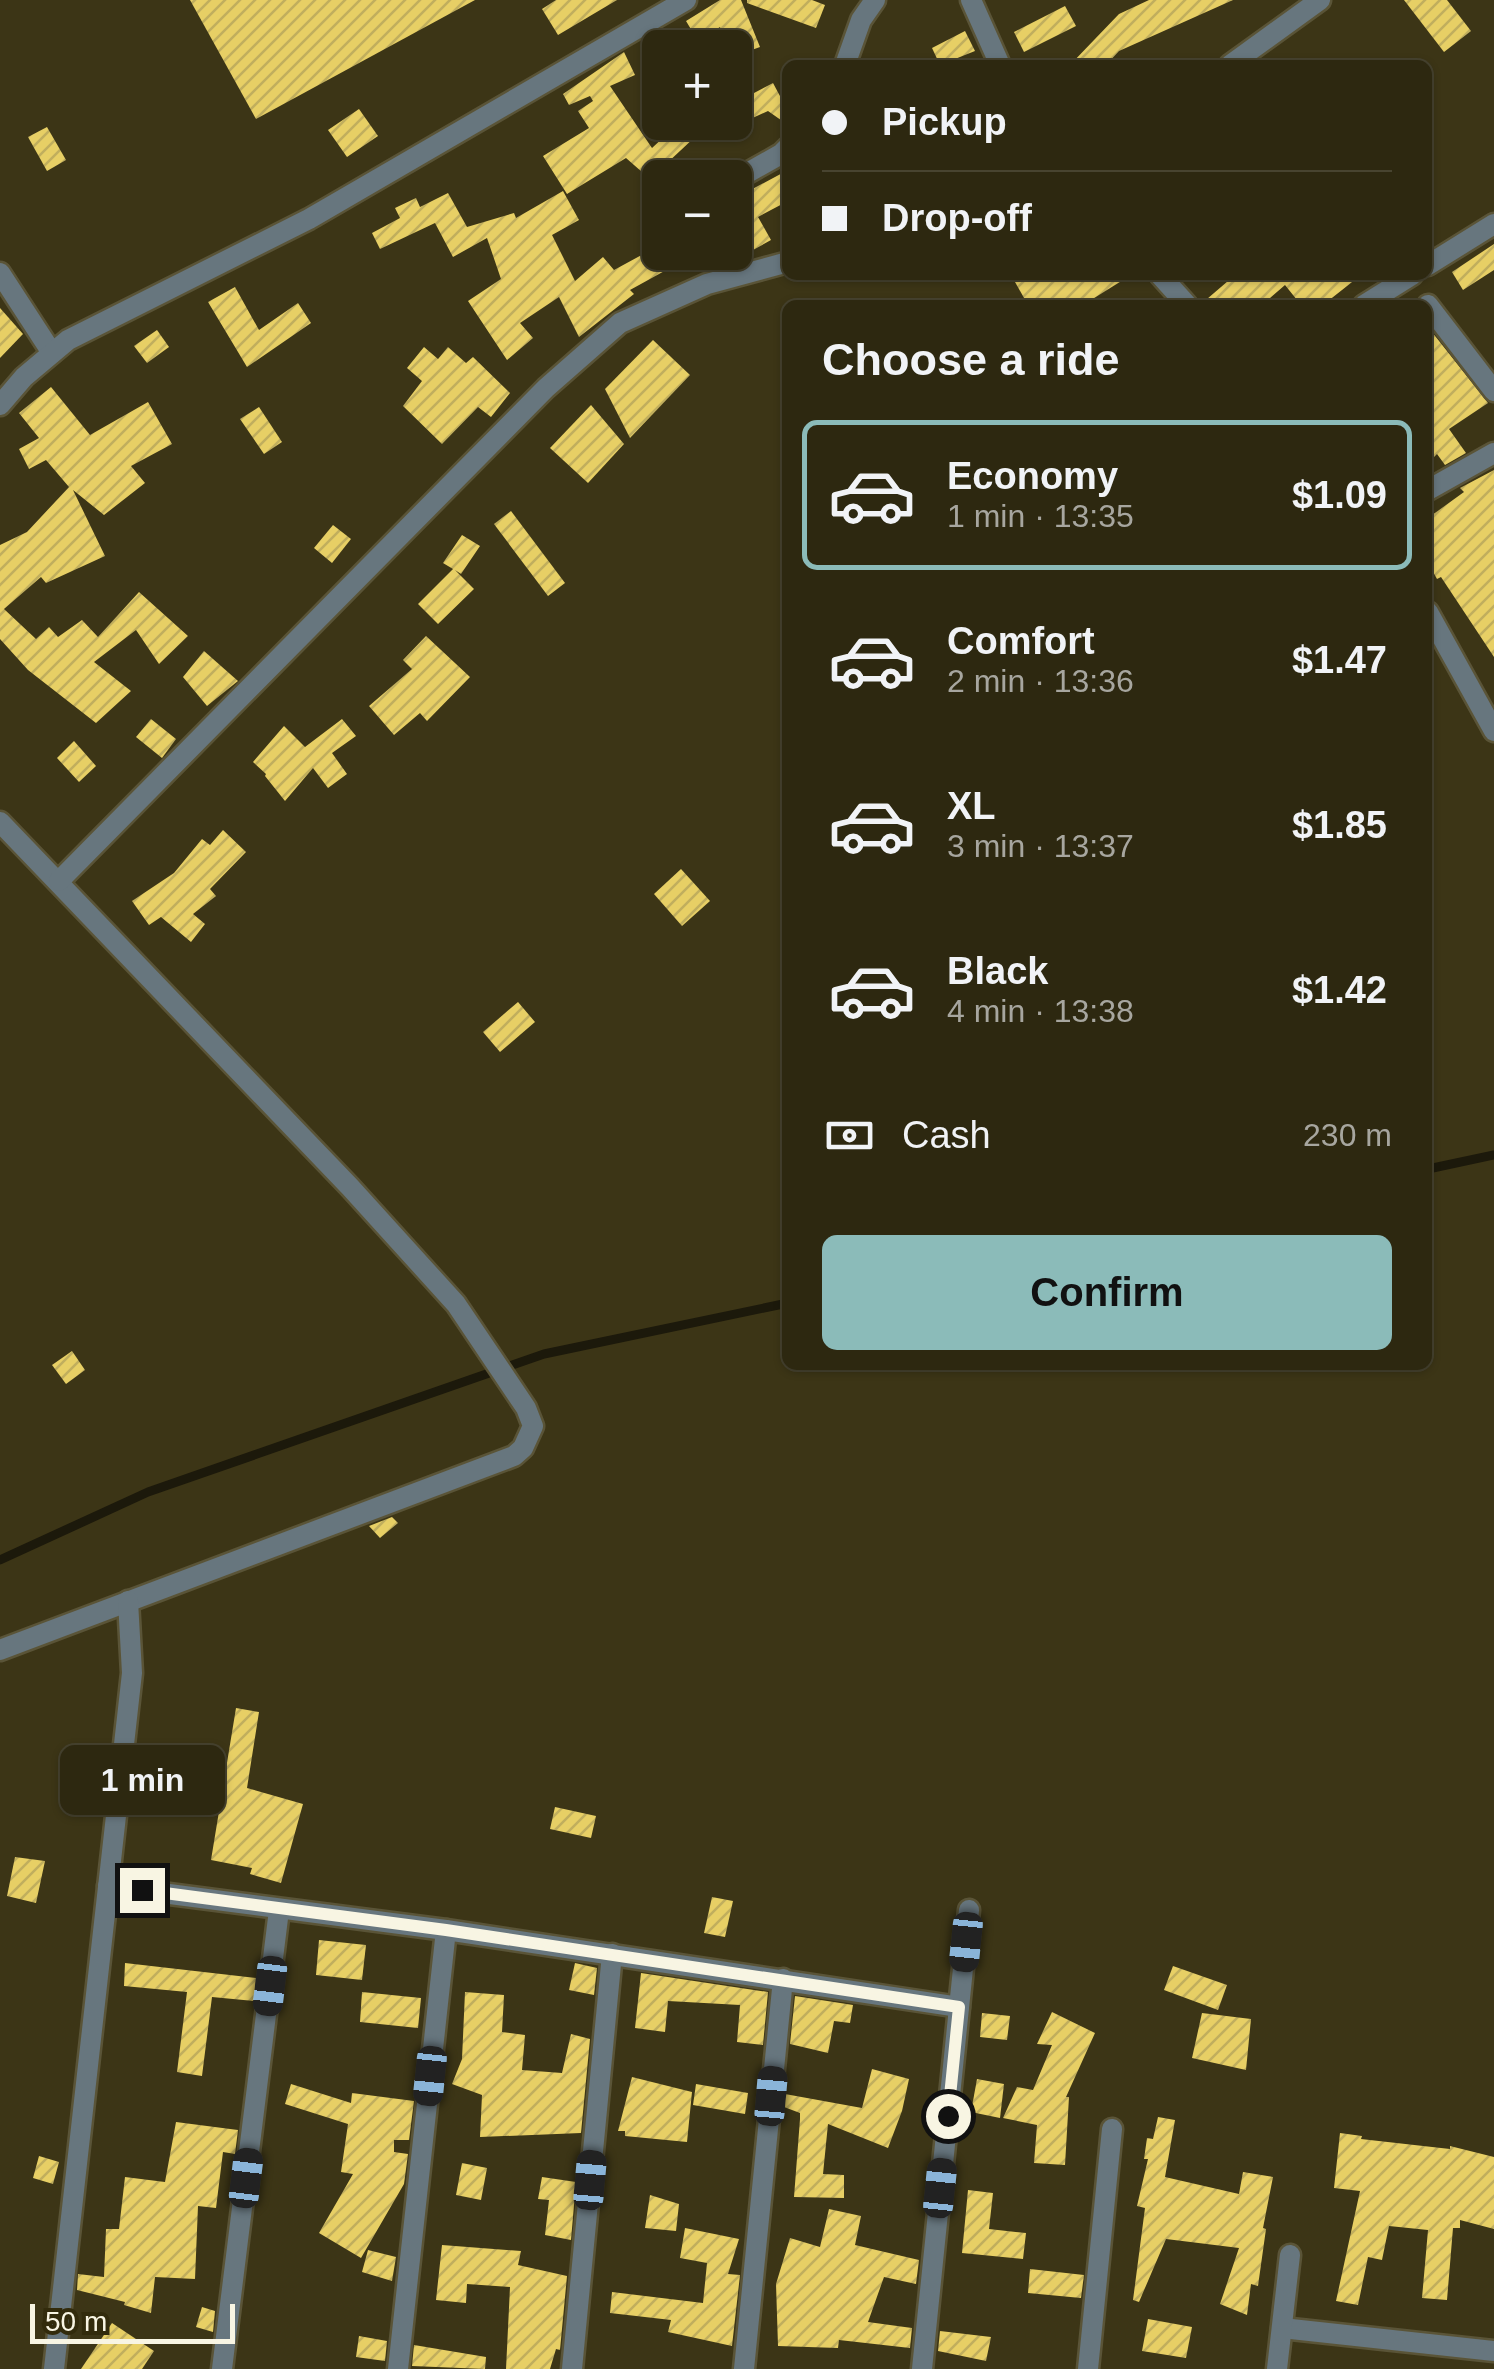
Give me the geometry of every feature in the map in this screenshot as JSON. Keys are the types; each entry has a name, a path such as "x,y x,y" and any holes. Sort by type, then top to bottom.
{"street":[{"path":"0,405 24,377 68,340 309,219 686,0"},
{"path":"847,60 861,20 876,0"},
{"path":"971,0 998,60"},
{"path":"1240,60 1320,0"},
{"path":"752,170 782,153"},
{"path":"1432,263 1494,224"},
{"path":"59,881 546,388 620,323 707,284 782,264"},
{"path":"0,273 52,353"},
{"path":"1164,280 1182,300"},
{"path":"1372,300 1402,280"},
{"path":"1432,311 1494,391"},
{"path":"1432,488 1494,453"},
{"path":"1432,619 1494,731"},
{"path":"0,822 350,1187 456,1304 526,1408 532,1426 523,1448 514,1456 0,1650"},
{"path":"54,2369 132,1673 128,1602"},
{"path":"108,1886 446,1930 959,2007"},
{"path":"222,2369 279,1910"},
{"path":"922,2369 970,1910"},
{"path":"398,2369 446,1930"},
{"path":"572,2369 612,1954"},
{"path":"744,2369 783,1979"},
{"path":"1088,2369 1112,2129"},
{"path":"1277,2369 1290,2256"},
{"path":"1282,2328 1494,2351"}],"building":[{"path":"190,0 475,0 256,119"},
{"path":"556,0 617,0 558,35 542,9"},
{"path":"720,0 741,0 760,47 752,50 752,30 691,30 686,21"},
{"path":"747,0 812,0 825,5 816,28"},
{"path":"1149,0 1233,0 1119,51 1111,60 1075,60 1119,14"},
{"path":"1404,0 1447,0 1471,31 1444,52"},
{"path":"1065,6 1076,26 1024,52 1014,32"},
{"path":"965,31 975,51 952,60 938,60 932,48"},
{"path":"624,52 635,75 610,86 642,133 642,140 652,148 661,140 692,140 670,160 642,160 642,172 626,158 567,194 543,156 589,128 578,111 593,101 590,96 569,105 563,94"},
{"path":"773,83 782,100 782,121 768,111 752,118 752,94"},
{"path":"359,109 378,136 347,157 328,130"},
{"path":"47,127 66,160 47,171 28,137"},
{"path":"782,173 782,204 758,217 771,240 752,251 752,189"},
{"path":"563,191 579,220 552,235 575,281 603,257 614,270 642,255 642,270 666,270 630,290 634,294 579,337 559,297 520,323 533,338 507,360 468,301 501,279 487,238 453,257 435,223 380,249 372,233 400,218 395,208 416,198 420,207 448,193 467,227 514,213 516,218"},
{"path":"1494,244 1494,270 1463,290 1452,272"},
{"path":"1014,280 1123,280 1091,300 1025,300"},
{"path":"1229,280 1355,280 1329,300 1297,300 1285,285 1268,300 1206,300"},
{"path":"235,287 259,330 298,303 311,323 247,367 208,302"},
{"path":"0,308 23,334 0,358"},
{"path":"157,330 169,347 147,363 134,346"},
{"path":"1432,332 1488,403 1449,429 1466,453 1445,465 1437,454 1432,459"},
{"path":"653,340 690,375 630,438 605,389"},
{"path":"424,347 438,359 448,347 466,363 473,357 510,393 491,417 478,407 442,444 403,406 422,381 407,368"},
{"path":"51,387 90,435 148,402 172,444 131,466 145,483 104,515 73,490 105,556 46,583 41,577 4,609 36,639 49,627 58,637 82,620 98,637 139,592 188,636 159,664 136,630 94,662 131,691 96,723 28,670 0,639 0,545 27,532 69,487 46,460 29,469 19,449 39,438 19,413"},
{"path":"591,405 624,444 588,483 550,448"},
{"path":"259,407 282,442 264,454 240,419"},
{"path":"1494,470 1494,657 1441,577 1437,579 1432,570 1432,515 1464,492 1460,488"},
{"path":"511,511 565,583 548,596 494,524"},
{"path":"333,525 351,539 332,563 314,548"},
{"path":"462,535 480,546 461,574 455,570 474,589 438,624 418,604 453,569 443,563"},
{"path":"426,636 470,677 427,721 420,713 394,735 369,706 412,669 403,660"},
{"path":"204,651 238,681 207,706 183,677"},
{"path":"151,719 176,739 162,758 136,737"},
{"path":"342,719 356,736 332,753 347,774 328,788 313,768 285,801 253,762 284,726 305,747"},
{"path":"74,741 96,766 79,782 57,758"},
{"path":"223,830 246,852 210,889 216,896 193,914 205,924 191,942 161,917 149,925 132,901 174,873 202,839 210,845"},
{"path":"681,869 710,901 682,926 654,894"},
{"path":"518,1002 535,1022 500,1052 483,1032"},
{"path":"72,1351 85,1370 66,1384 52,1365"},
{"path":"392,1517 398,1523 380,1538 369,1526"},
{"path":"236,1708 259,1712 247,1788 303,1804 281,1883 250,1874 252,1868 211,1860"},
{"path":"555,1807 596,1816 591,1838 550,1829"},
{"path":"15,1857 45,1861 36,1903 7,1896"},
{"path":"712,1897 733,1901 725,1937 704,1933"},
{"path":"319,1940 366,1945 362,1980 316,1975"},
{"path":"125,1963 256,1978 254,2001 212,1997 202,2076 177,2072 187,1992 124,1986"},
{"path":"575,1963 597,1968 594,1995 569,1990"},
{"path":"1173,1966 1227,1985 1218,2010 1164,1990"},
{"path":"641,1973 768,1992 763,2045 737,2042 740,2005 668,2001 665,2032 635,2028"},
{"path":"362,1992 421,1998 418,2028 360,2022"},
{"path":"465,1992 504,1995 502,2032 525,2035 522,2070 562,2073 571,2034 590,2039 581,2133 480,2137 482,2095 452,2084 462,2059"},
{"path":"795,1996 853,2005 850,2023 834,2021 828,2053 790,2044"},
{"path":"1052,2012 1095,2033 1066,2097 1065,2165 1034,2163 1037,2125 1003,2118 1017,2087 1033,2090 1052,2045 1037,2044"},
{"path":"982,2013 1010,2016 1007,2040 980,2037"},
{"path":"1202,2013 1251,2019 1246,2070 1192,2058"},
{"path":"872,2069 909,2079 888,2148 828,2124 823,2174 844,2175 844,2198 794,2197 800,2113 784,2107 785,2094 862,2108"},
{"path":"632,2077 692,2092 687,2142 625,2136 625,2131 618,2131"},
{"path":"977,2079 1004,2084 1000,2118 971,2112"},
{"path":"291,2084 351,2103 352,2093 414,2101 409,2140 394,2140 394,2152 408,2154 404,2184 361,2258 319,2233 353,2174 341,2172 348,2124 285,2104"},
{"path":"696,2084 748,2093 745,2114 693,2105"},
{"path":"1158,2117 1175,2120 1165,2177 1239,2194 1243,2172 1273,2177 1258,2286 1251,2284 1247,2315 1220,2304 1239,2248 1166,2239 1139,2302 1133,2300 1145,2208 1137,2206 1148,2159 1144,2159 1147,2138 1153,2139"},
{"path":"176,2122 238,2130 235,2154 223,2152 216,2208 198,2206 195,2279 155,2277 151,2313 77,2290 78,2274 104,2277 106,2229 119,2229 125,2177 165,2182"},
{"path":"1340,2133 1362,2136 1361,2139 1450,2146 1494,2157 1494,2229 1460,2220 1460,2228 1453,2228 1447,2300 1422,2298 1428,2230 1389,2226 1382,2260 1368,2257 1358,2305 1336,2301 1360,2191 1334,2188"},
{"path":"39,2156 59,2162 53,2184 33,2178"},
{"path":"462,2163 487,2168 481,2200 456,2195"},
{"path":"542,2177 576,2182 571,2240 545,2235 549,2200 538,2199"},
{"path":"968,2190 993,2193 989,2229 1026,2233 1023,2259 962,2253"},
{"path":"650,2195 679,2204 676,2231 645,2228"},
{"path":"829,2209 861,2216 855,2245 919,2260 916,2284 884,2277 868,2322 912,2328 910,2348 839,2340 838,2348 778,2346 776,2284 790,2238 820,2247"},
{"path":"685,2228 739,2239 728,2274 740,2275 732,2346 668,2332 671,2320 610,2313 612,2292 703,2303 707,2263 680,2258"},
{"path":"442,2245 521,2251 518,2265 567,2276 560,2350 556,2349 550,2369 506,2369 510,2287 467,2284 466,2303 436,2300"},
{"path":"368,2250 396,2257 392,2281 362,2272"},
{"path":"1030,2269 1084,2275 1081,2298 1028,2293"},
{"path":"202,2307 215,2311 213,2332 196,2327"},
{"path":"1148,2319 1192,2327 1186,2358 1142,2351"},
{"path":"112,2323 154,2351 142,2369 81,2369"},
{"path":"940,2331 991,2337 986,2361 938,2351"},
{"path":"359,2336 387,2341 385,2361 356,2357"},
{"path":"414,2345 486,2357 485,2369 412,2366"}],"waterway":[{"path":"1432,1168 1494,1155"},
{"path":"0,1560 148,1492 544,1354 782,1304"}],"route":[{"path":"142,1890 446,1930 959,2007 948,2116"}]}
